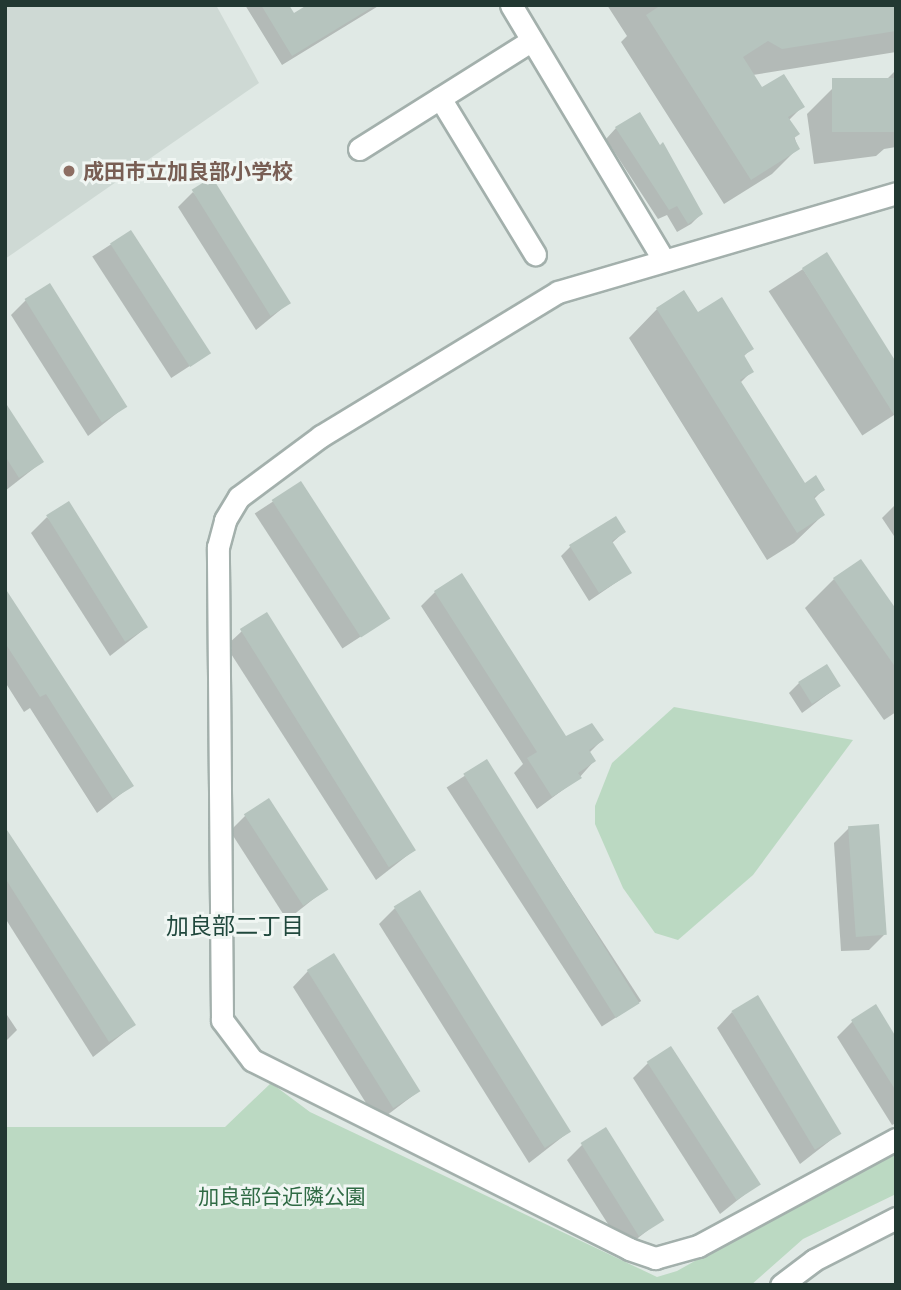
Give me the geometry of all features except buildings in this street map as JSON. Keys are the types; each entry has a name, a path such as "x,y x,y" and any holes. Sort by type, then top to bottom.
{"street":[{"path":"511,5 663,259"},
{"path":"359,149 533,40"},
{"path":"440,98 535,254"},
{"path":"896,193 589,280 541,301 296,452 239,496 225,520 218,547 222,1020 252,1060 629,1249 656,1258 698,1246 896,1139"},
{"path":"781,1285 814,1260 896,1218"}],"shaded area":[{"name":"成田市立加良部小学校","path":"5,5 216,5 259,83 5,259"}],"green space":[{"path":"674,707 853,740 753,875 678,940 655,933 623,888 595,824 595,806 612,763"},
{"name":"加良部台近隣公園","path":"271,1083 310,1112 657,1277 677,1271 896,1148 896,1194 803,1239 751,1285 5,1285 5,1127 225,1127"}],"place":[{"name":"成田市立加良部小学校","path":"69,171"}],"district":[{"name":"加良部二丁目","path":"235,925"}]}
